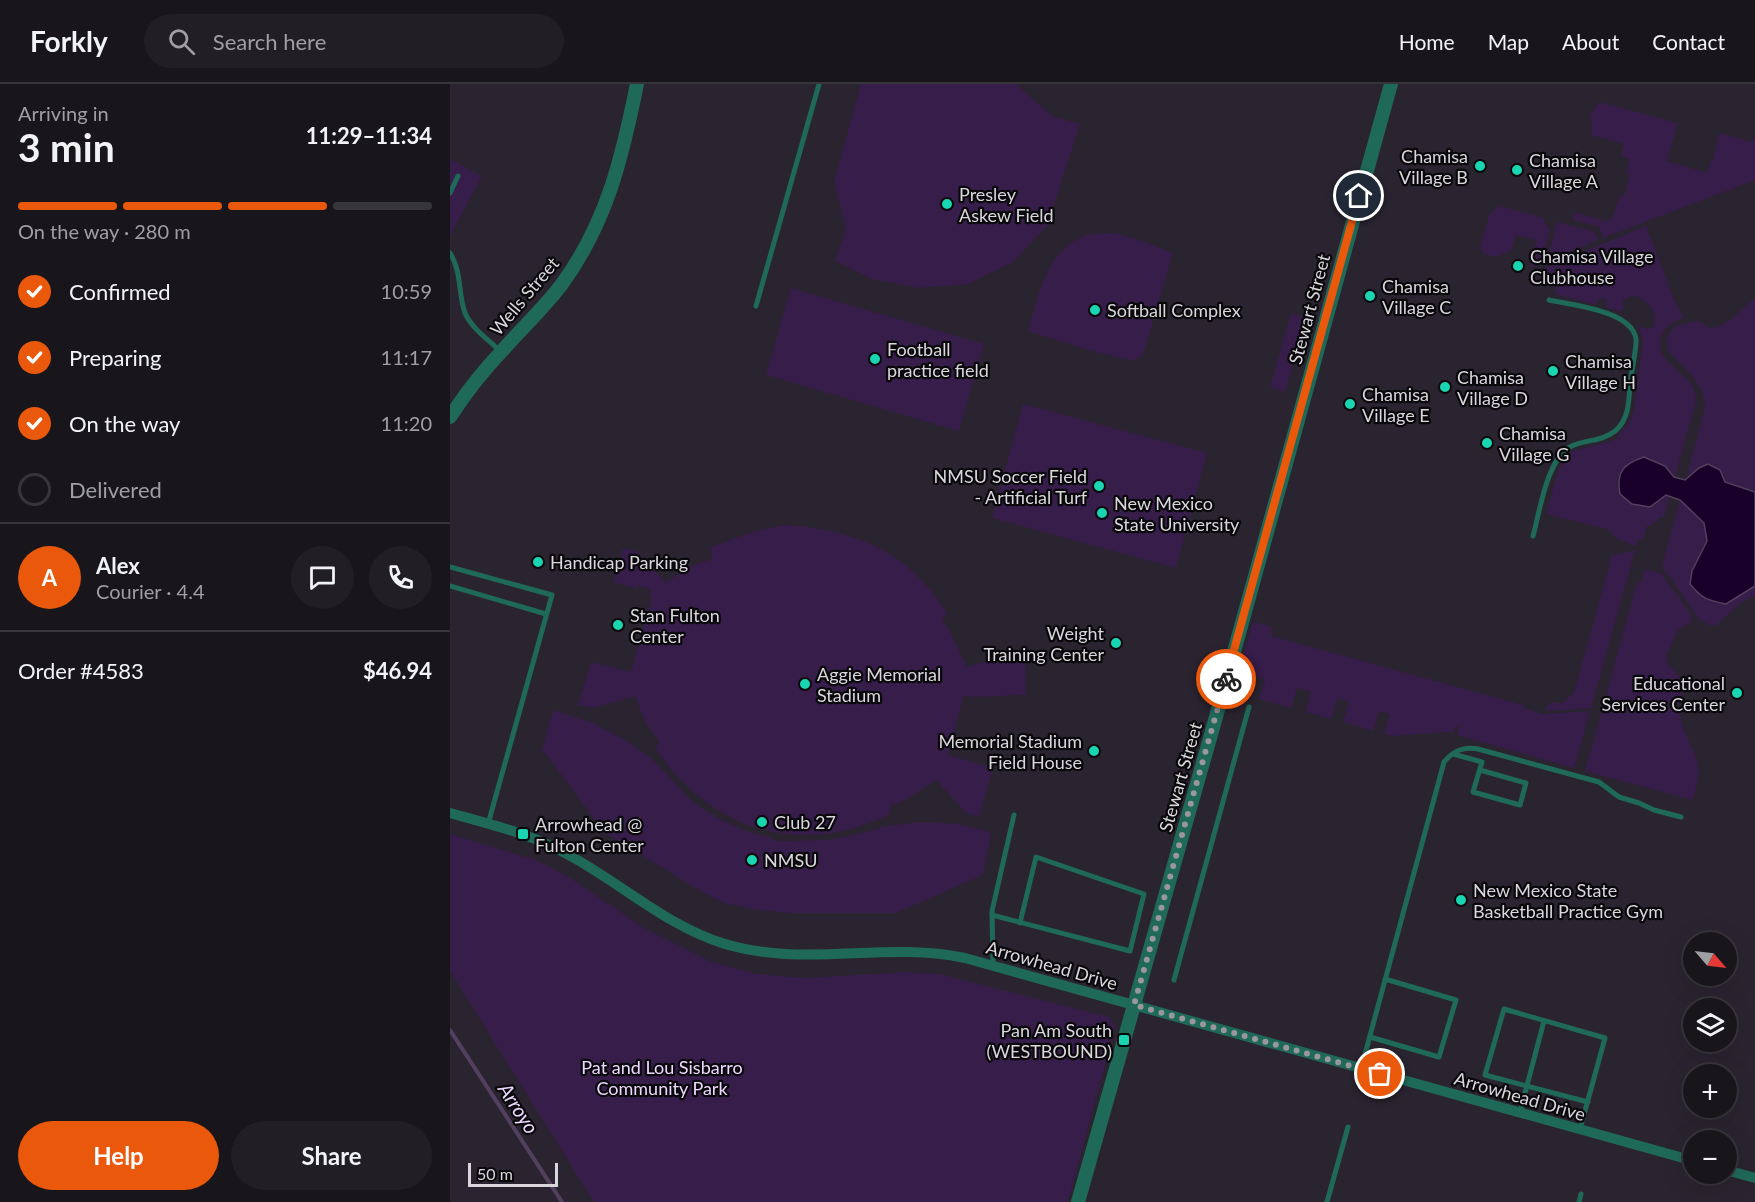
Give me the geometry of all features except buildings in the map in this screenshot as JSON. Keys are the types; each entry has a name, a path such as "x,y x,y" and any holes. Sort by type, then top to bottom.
{"street":[{"name":"Wells Street","path":"450,417 475,381 561,285 591,235 612,188 637,84"},
{"name":"Stewart Street","path":"1078,1202 1391,84"},
{"name":"Arrowhead Drive","path":"450,813 523,834 555,847 672,920 723,943 763,953 795,956 928,952 965,958 1683,1158"},
{"path":"1737,1173 1755,1178"}],"lane":[{"path":"756,306 819,84"},
{"path":"450,193 458,176"},
{"path":"450,254 457,268 466,316 475,328 501,352"},
{"path":"1533,536 1550,476 1565,449 1578,443 1604,438 1623,422 1628,408 1632,360 1637,341 1633,328 1619,317 1549,300"},
{"path":"450,567 552,595 488,824"},
{"path":"450,586 546,614"},
{"path":"1174,980 1249,707"},
{"path":"1360,1069 1444,762 1453,754 1471,747 1599,782 1619,797 1681,817"},
{"path":"1453,754 1482,762 1473,792 1520,805 1526,783 1480,771"},
{"path":"993,966 992,915 1014,815"},
{"path":"992,915 1020,923 1130,951 1144,894 1036,857 1020,923"},
{"path":"1370,1036 1439,1057 1456,1000 1385,979"},
{"path":"1580,1130 1588,1102 1605,1038 1504,1009 1485,1075 1588,1102"},
{"path":"1520,1113 1544,1021"},
{"path":"1327,1202 1348,1127"},
{"path":"1579,1202 1581,1194"}],"shaded area":[{"name":"New Mexico State University","path":"450,84 1755,84 1755,1202 450,1202"},
{"path":"1644,457 1665,466 1674,477 1685,480 1699,468 1708,464 1720,470 1725,482 1755,492 1755,586 1726,604 1705,598 1694,589 1690,584 1692,571 1707,541 1704,523 1680,500 1666,495 1650,507 1632,504 1620,494 1620,474 1626,466"}],"green space":[{"name":"Presley Askew Field","path":"861,84 1016,84 1052,116 1080,124 1047,226 1013,262 968,284 918,288 872,279 835,261 846,229 834,182"},
{"path":"1599,102 1678,123 1667,161 1707,173 1711,160 1713,160 1719,133 1753,142 1755,136 1755,180 1603,238 1599,227 1573,220 1575,212 1604,221 1612,219 1620,195 1624,196 1630,175 1626,173 1630,159 1621,156 1624,144 1591,135 1590,115"},
{"path":"450,159 482,176 450,236"},
{"path":"1500,206 1544,218 1544,222 1550,229 1541,263 1530,268 1536,240 1516,235 1511,251 1496,257 1484,254 1480,247 1490,213"},
{"path":"1557,222 1595,232 1598,240 1547,261"},
{"path":"1646,226 1683,318 1672,323 1664,332 1661,337 1661,349 1667,361 1692,386 1696,400 1675,477 1619,474 1617,481 1620,494 1650,507 1666,495 1669,497 1664,518 1659,517 1658,522 1654,521 1652,526 1647,525 1643,540 1638,538 1636,546 1619,540 1607,529 1546,514 1558,471 1568,454 1616,439 1630,421 1634,410 1643,341 1638,326 1647,329 1653,327 1655,316 1647,303 1634,295 1623,301 1622,312 1606,307 1607,300 1598,298 1596,305 1555,294 1556,288 1545,268"},
{"name":"Softball Complex","path":"1115,233 1173,253 1143,355 1134,361 1088,350 1028,331 1046,275 1062,251 1073,241 1087,235"},
{"name":"Football practice field","path":"791,288 984,344 959,431 766,375"},
{"path":"1755,299 1755,492 1725,482 1720,470 1699,468 1686,480 1705,407 1697,382 1668,350 1668,335 1675,327 1686,323 1700,321 1708,328 1722,325"},
{"path":"1291,313 1306,318 1285,392 1270,387"},
{"name":"NMSU Soccer Field - Artificial Turf","path":"1023,404 1207,453 1176,568 992,518"},
{"path":"1680,500 1702,521 1706,531 1704,545 1690,584 1694,589 1705,598 1726,604 1755,586 1755,596 1742,602 1716,625 1711,626 1699,619 1662,566"},
{"name":"Aggie Memorial Stadium","path":"785,525 835,532 878,548 897,559 932,592 947,613 942,621 949,629 967,667 1009,655 1025,660 1026,695 972,697 964,695 948,755 993,768 979,817 966,813 936,780 900,803 890,805 890,814 856,827 823,834 791,835 760,829 730,817 703,800 678,777 656,749 660,742 647,725 635,696 593,708 578,705 591,662 631,672 652,596 649,595 651,589 638,586 637,589 614,582 623,548 637,551 666,583 686,568 712,559 711,547 755,531"},
{"path":"1635,550 1591,708 1545,711 1549,703 1563,703 1574,693 1610,556"},
{"path":"1644,571 1661,573 1692,616 1690,623 1678,630 1666,656 1667,662 1683,681 1682,697 1677,704 1603,707 1637,582 1641,583"},
{"path":"1256,622 1272,627 1271,636 1523,705 1523,708 1544,714 1590,711 1574,768 1457,735 1459,727 1455,726 1453,733 1392,736 1384,734 1390,714 1379,711 1373,731 1343,722 1349,702 1337,699 1331,719 1306,712 1311,692 1297,688 1291,708 1259,699 1265,679 1255,676 1249,696 1236,692 1234,689 1252,625"},
{"path":"1677,708 1680,710 1682,726 1698,766 1698,779 1693,800 1585,771 1602,711"},
{"path":"553,710 593,723 625,740 653,760 696,805 748,832 770,837 774,841 828,840 886,826 922,822 957,824 991,832 983,875 896,913 792,913 758,910 724,903 604,832 546,754 542,752"},
{"name":"Pat and Lou Sisbarro Community Park","path":"450,834 538,861 570,878 644,928 712,962 756,974 804,978 906,972 939,974 1109,1017 1115,1027 1068,1202 594,1202 450,971"}],"waterway":[{"name":"Arroyo","path":"450,1030 562,1202"}],"way so far":[{"path":"1226,679 1134,1005 1380,1074"}],"place":[{"name":"Chamisa Village B","path":"1480,166"},
{"name":"Chamisa Village A","path":"1517,170"},
{"name":"Presley Askew Field","path":"947,204"},
{"name":"Chamisa Village Clubhouse","path":"1518,266"},
{"name":"Chamisa Village C","path":"1370,296"},
{"name":"Softball Complex","path":"1095,310"},
{"name":"Football practice field","path":"875,359"},
{"name":"Chamisa Village H","path":"1553,371"},
{"name":"Chamisa Village D","path":"1445,387"},
{"name":"Chamisa Village E","path":"1350,404"},
{"name":"Chamisa Village G","path":"1487,443"},
{"name":"NMSU Soccer Field - Artificial Turf","path":"1099,486"},
{"name":"New Mexico State University","path":"1102,513"},
{"name":"Handicap Parking","path":"538,562"},
{"name":"Stan Fulton Center","path":"618,625"},
{"name":"Weight Training Center","path":"1116,643"},
{"name":"Aggie Memorial Stadium","path":"805,684"},
{"name":"Educational Services Center","path":"1737,693"},
{"name":"Memorial Stadium Field House","path":"1094,751"},
{"name":"Club 27","path":"762,822"},
{"name":"Arrowhead @ Fulton Center","path":"523,834"},
{"name":"NMSU","path":"752,860"},
{"name":"New Mexico State Basketball Practice Gym","path":"1461,900"},
{"name":"Pan Am South (WESTBOUND)","path":"1124,1040"}],"route":[{"path":"1226,679 1359,196"}]}
